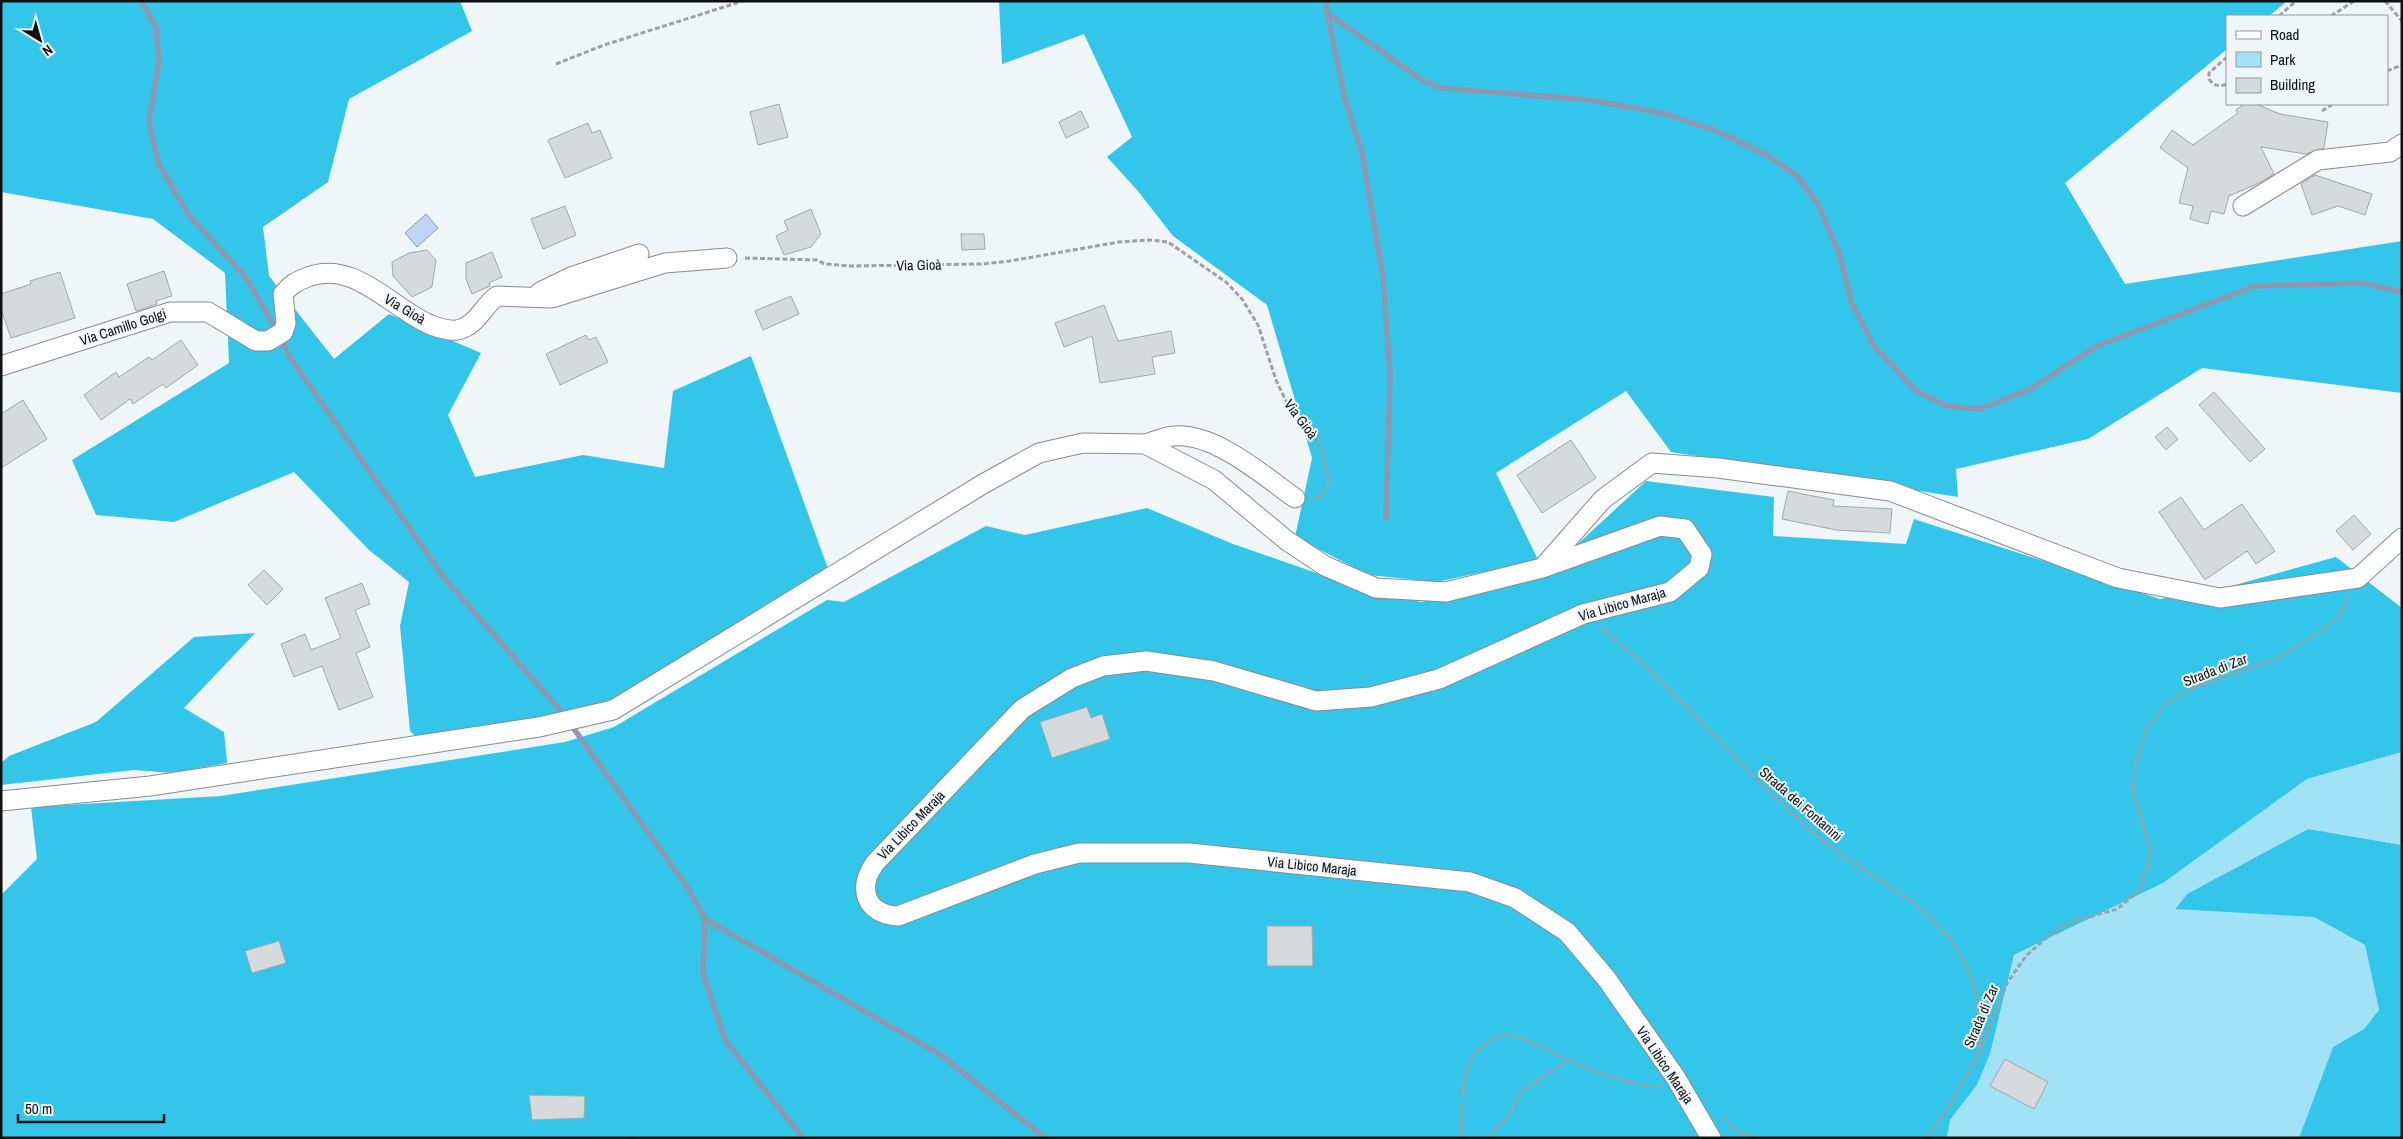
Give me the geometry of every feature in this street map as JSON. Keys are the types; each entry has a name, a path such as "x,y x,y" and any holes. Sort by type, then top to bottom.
{"street":[{"path":"2243,206 2318,160 2390,152 2402,144"},
{"path":"527,297 571,277 639,254"},
{"name":"Via Gioà","path":"241,333 256,341 268,341 283,332 286,322 283,294 299,280 319,273 346,275 368,286 420,320 442,328 456,330 465,328 474,321 497,296 552,298 665,263 727,258"},
{"name":"Via Camillo Golgi","path":"1,366 170,312 208,312 227,322 241,333"},
{"path":"1,801 150,786 539,727 613,710 983,484 1039,453 1083,443 1145,444 1175,436 1198,440 1227,450 1295,498"},
{"path":"1145,444 1214,480 1286,540 1325,566 1376,588 1446,592 1542,568 1603,499 1652,463 1718,468 1890,491 2118,578 2220,598 2358,578 2402,538"},
{"name":"Via Libico Maraja","path":"1542,568 1660,526 1686,529 1702,554 1699,568 1670,592 1583,614 1439,679 1371,697 1316,701 1214,671 1146,662 1103,666 1072,678 1022,709 875,863 867,874 866,888 868,901 874,909 885,916 898,916 1035,864 1079,853 1188,853 1470,882 1515,898 1567,932 1606,978 1676,1078 1711,1138"}],"path":[{"path":"556,64 604,45 743,1"},
{"path":"2280,15 2296,1"},
{"path":"2333,15 2354,1"},
{"path":"2385,1 2402,22"},
{"path":"2226,58 2209,73 2209,79 2213,84 2220,86 2226,84"},
{"path":"2388,72 2402,65"},
{"path":"2322,111 2331,105"},
{"name":"Via Gioà","path":"727,258 817,260 825,264 851,266 981,264 1010,261 1119,242 1150,240 1168,242 1226,282 1242,299 1258,325 1276,380 1287,403 1313,433 1322,448 1329,484 1319,498 1311,500 1295,498"},
{"name":"Strada di Zar","path":"1926,1138 1948,1108 1980,1051 2008,983 2026,956 2045,939 2069,923 2117,909 2141,889 2151,852 2133,792 2135,764 2147,728 2166,703 2194,688 2274,660 2337,621 2358,578"},
{"name":"Strada dei Fontanini","path":"1583,614 1632,652 1754,778 1822,841 1923,912 1948,936 1965,964 1977,996 1980,1051"},
{"path":"1461,1138 1464,1085 1469,1064 1478,1050 1505,1035 1533,1044 1620,1082 1655,1087 1676,1078"},
{"path":"1488,1138 1508,1117 1520,1093 1568,1060"},
{"path":"1692,1105 1712,1107 1736,1131 1758,1138"}],"green space":[{"path":"2402,752 2402,845 2308,829 2187,894 2175,908 2314,917 2365,945 2379,1010 2364,1029 2333,1047 2299,1138 1947,1138 1950,1120 1977,1085 1990,1054 2014,955 2163,883 2307,779"}],"shaded area":[{"path":"1,1 460,1 472,31 349,99 328,182 263,227 269,276 334,359 389,314 481,353 448,415 475,477 583,455 664,468 673,391 751,356 828,569 619,697 550,719 418,739 410,731 400,626 409,582 369,550 294,472 174,522 96,515 72,460 229,363 225,273 153,219 1,192"},
{"path":"999,1 2287,1 2270,15 2226,15 2226,50 2065,183 2125,284 2402,241 2402,393 2202,368 2088,439 1956,469 1958,497 1671,452 1626,391 1496,473 1538,560 1437,582 1369,575 1295,537 1312,458 1267,305 1173,236 1137,190 1107,157 1132,137 1084,34 1002,64"},
{"path":"426,214 438,228 417,247 405,233"},
{"path":"1646,481 1774,497 1773,536 1906,544 1914,519 2160,599 2217,590 2336,557 2402,608 2402,752 2307,779 2163,883 2014,955 1990,1054 1977,1085 1950,1120 1947,1138 1,1138 1,895 37,859 31,807 221,796 565,742 614,727 827,600 844,602 986,526 1025,535 1147,508 1233,544 1348,584 1421,602 1542,577"},
{"path":"255,633 184,708 224,732 227,763 172,773 134,770 1,785 1,763 9,756 96,722 194,637"},
{"path":"2308,829 2402,845 2402,1138 2299,1138 2333,1047 2364,1029 2379,1010 2365,945 2314,917 2175,909 2187,894"}],"building":[{"path":"779,104 788,137 758,145 750,112"},
{"path":"2243,105 2258,105 2280,114 2328,122 2324,148 2306,154 2261,147 2274,174 2257,184 2229,196 2224,214 2211,211 2208,224 2190,219 2193,206 2179,203 2188,168 2160,148 2172,130 2193,145 2238,113 2236,110"},
{"path":"1081,111 1089,127 1066,138 1059,122"},
{"path":"588,123 592,133 600,130 612,158 565,178 548,140"},
{"path":"2315,175 2372,194 2365,215 2338,206 2312,215 2301,184"},
{"path":"565,206 576,235 543,249 531,219"},
{"path":"811,209 821,234 811,247 784,255 776,236 788,230 784,221"},
{"path":"961,234 984,234 985,249 962,250"},
{"path":"427,250 436,260 432,287 412,297 393,276 392,262 409,253"},
{"path":"492,252 502,277 489,283 490,286 472,294 466,279 466,263"},
{"path":"164,271 172,296 156,301 157,304 136,311 127,284"},
{"path":"60,272 75,318 11,338 1,309 1,294 31,284 30,281"},
{"path":"791,296 799,314 763,330 755,311"},
{"path":"1104,305 1118,341 1171,331 1175,353 1152,357 1155,374 1100,383 1092,336 1064,347 1055,323"},
{"path":"586,335 589,340 596,337 608,362 560,385 546,354"},
{"path":"181,340 198,365 166,388 163,384 133,404 130,399 101,420 84,395 116,372 119,377 149,357 152,360"},
{"path":"2214,392 2265,449 2250,462 2199,405"},
{"path":"23,400 47,439 1,468 1,414"},
{"path":"2167,427 2178,439 2166,450 2155,437"},
{"path":"1571,440 1596,478 1542,513 1517,475"},
{"path":"1788,491 1834,500 1833,506 1892,509 1890,533 1836,530 1782,519"},
{"path":"2181,497 2204,530 2242,504 2275,551 2256,564 2247,551 2205,580 2159,512"},
{"path":"2354,515 2371,534 2353,550 2336,531"},
{"path":"264,570 283,589 267,605 248,585"},
{"path":"362,583 370,604 355,610 370,647 356,653 373,697 339,710 322,666 294,677 281,644 305,634 311,650 341,638 325,598"},
{"path":"1087,707 1091,718 1102,714 1110,739 1052,758 1040,722"},
{"path":"1267,926 1312,926 1313,966 1267,966"},
{"path":"279,941 286,963 252,973 245,951"},
{"path":"2005,1059 2048,1082 2034,1109 1990,1086"},
{"path":"529,1095 585,1096 584,1118 532,1120"}],"waterway":[{"path":"141,1 156,28 159,62 149,121 158,163 188,214 247,279 272,323"},
{"path":"1327,1 1327,13 1346,103 1362,153 1383,277 1390,375 1386,519"},
{"path":"1327,13 1422,80 1441,88 1590,100 1666,114 1719,132 1768,156 1797,176 1818,204 1839,254 1852,304 1874,346 1916,391 1947,406 1980,409 2029,390 2097,346 2255,286 2362,283 2402,292"},
{"path":"283,344 291,359 445,579 560,710"},
{"path":"574,729 688,888 705,919 942,1056 1045,1138"},
{"path":"705,919 703,974 725,1040 803,1138"}]}
